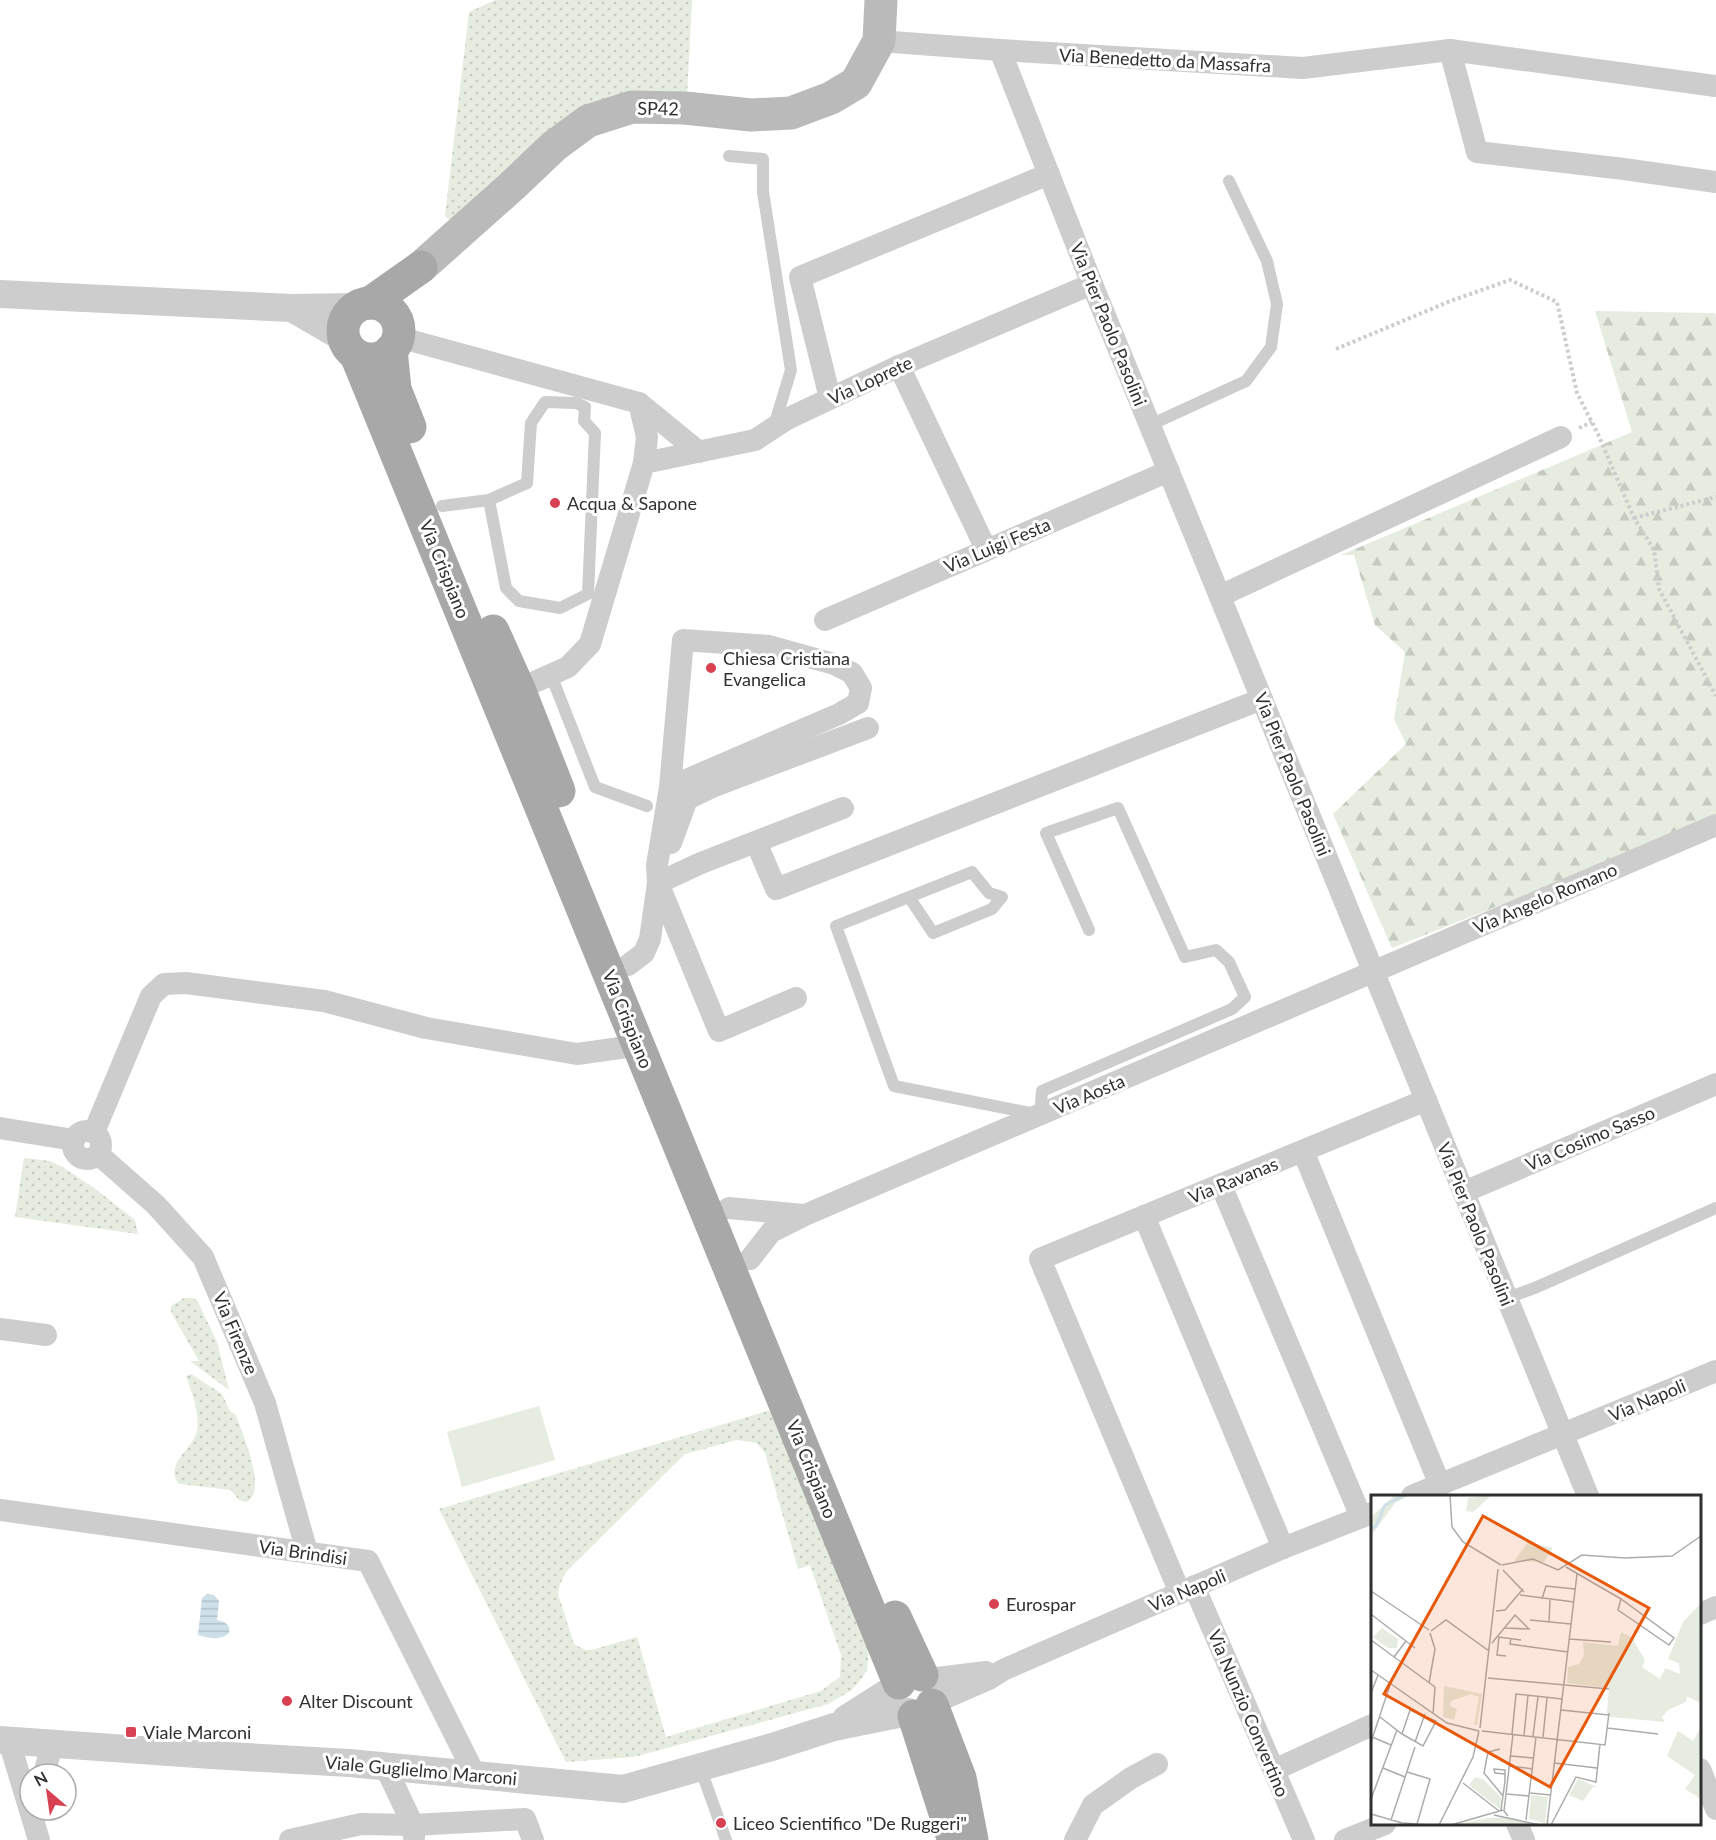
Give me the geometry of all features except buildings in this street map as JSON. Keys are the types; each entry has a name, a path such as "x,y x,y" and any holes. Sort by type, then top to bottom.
{"main road":[{"name":"SP42","path":"364,305 421,267 554,146 588,122 632,106 685,108 751,116 791,113 831,98 856,83 879,41 881,0"},
{"name":"SP42","path":"395,336 421,267"},
{"path":"379,304 393,314 395,336 383,356 373,359 350,346 343,326 348,315 364,305 379,304"},
{"name":"Via Crispiano","path":"395,336 395,388 896,1620 953,1840"},
{"name":"Via Crispiano","path":"350,346 638,1044 917,1694 960,1778 972,1840"}],"street":[{"name":"Via Benedetto da Massafra","path":"879,41 1303,68 1450,50 1716,86"},
{"name":"Via Pier Paolo Pasolini","path":"1000,50 1092,284 1587,1495"},
{"path":"1450,50 1477,153 1624,169 1716,182"},
{"path":"830,398 800,277 1049,174"},
{"name":"Via Loprete","path":"644,463 755,440 787,419 899,366 1092,284"},
{"path":"0,294 292,308 364,305"},
{"path":"292,308 350,346"},
{"path":"395,336 639,403 699,452"},
{"path":"899,366 986,549"},
{"path":"519,689 568,667 590,644 644,463 647,437 639,403"},
{"path":"1220,596 1561,437"},
{"name":"Via Luigi Festa","path":"825,620 1169,471"},
{"name":"Via Crispiano","path":"658,883 657,865 670,787 683,640 770,646 834,664 852,673 861,688 858,703 839,714 670,787"},
{"path":"756,842 776,890 1262,699"},
{"name":"Via Crispiano","path":"628,965 644,953 650,939 658,883 687,799 712,787 868,728"},
{"path":"796,998 719,1031 658,883 701,863 843,808"},
{"name":"Via Angelo Romano","path":"1374,972 1716,825"},
{"name":"Via Aosta","path":"805,1215 1374,972"},
{"path":"0,1128 89,1142 151,996 164,984 186,983 324,1001 426,1028 577,1054 638,1044"},
{"name":"Via Cosimo Sasso","path":"1464,1192 1716,1084"},
{"name":"Via Ravanas","path":"1040,1259 1426,1100"},
{"name":"Via Firenze","path":"89,1142 156,1205 203,1257 265,1403 307,1552"},
{"path":"1303,1151 1440,1485"},
{"path":"1221,1185 1367,1515"},
{"path":"729,1208 805,1215"},
{"path":"750,1259 771,1232 805,1215"},
{"path":"1144,1216 1283,1548"},
{"name":"Via Nunzio Convertino","path":"1040,1259 1187,1590 1274,1770 1304,1840"},
{"path":"0,1329 46,1335"},
{"name":"Via Napoli","path":"1417,1495 1716,1371"},
{"name":"Via Brindisi","path":"0,1510 368,1561 475,1775"},
{"name":"Via Napoli","path":"917,1694 946,1678 1003,1670 1283,1548 1367,1515"},
{"path":"1701,1614 1716,1607"},
{"name":"Viale Guglielmo Marconi","path":"5,1740 386,1766 623,1789 834,1727 917,1694"},
{"path":"1274,1770 1371,1725"},
{"path":"5,1740 39,1840"},
{"path":"47,1762 52,1745"},
{"path":"1076,1840 1093,1805 1131,1778 1157,1764"},
{"path":"386,1766 414,1832"},
{"path":"1701,1772 1716,1809"},
{"path":"290,1840 361,1824 414,1832 525,1819 532,1840"},
{"path":"43,1822 44,1840"},
{"path":"1345,1840 1382,1825"},
{"path":"1517,1825 1524,1840"}],"lane":[{"path":"729,156 763,159 763,192 791,370 774,428"},
{"path":"1150,425 1246,381 1270,347 1277,304 1267,261 1229,181"},
{"name":"Via Crispiano","path":"442,506 489,500 527,483 531,423 544,402 576,403 585,407 584,421 595,433 588,594 560,608 519,601 506,588 489,500"},
{"path":"551,675 595,787 647,806"},
{"path":"909,897 933,933 992,909 1002,897 989,893 972,872 909,897 836,926 894,1086 1040,1115 1042,1091 1232,1009 1245,998 1229,962 1216,950 1185,957 1118,808 1046,833 1089,930"},
{"path":"1507,1298 1716,1208"},
{"path":"700,1767 726,1840"}],"path":[{"path":"1634,518 1716,497"}],"green space":[{"path":"495,0 692,0 687,96 593,105 454,223 445,216 469,12"},
{"path":"1595,311 1713,313 1716,315 1716,819 1392,948 1333,814 1406,744 1394,719 1405,652 1375,625 1354,555 1341,555 1632,432"},
{"path":"24,1158 50,1161 94,1188 135,1220 138,1234 15,1217"},
{"path":"184,1298 197,1300 217,1342 229,1390 190,1361 199,1361 171,1312 171,1306"},
{"path":"191,1374 222,1394 230,1411 236,1415 255,1475 252,1496 246,1502 239,1500 231,1490 179,1484 175,1477 174,1470 180,1457 197,1431 196,1410 186,1376"},
{"path":"539,1406 555,1460 462,1487 447,1432"},
{"path":"771,1410 869,1648 867,1670 850,1691 828,1704 634,1757 566,1762 439,1509","holes":["737,1440 757,1443 765,1453 798,1569 810,1565 841,1655 840,1677 821,1691 666,1737 637,1637 592,1650 585,1650 574,1644 558,1594 560,1584 566,1572 685,1454"]}],"water":[{"path":"207,1594 214,1595 219,1601 217,1620 229,1627 229,1633 222,1637 210,1638 198,1635 202,1598"}],"place":[{"name":"Acqua & Sapone","path":"555,503"},
{"name":"Chiesa Cristiana Evangelica","path":"711,668"},
{"name":"Eurospar","path":"994,1604"},
{"name":"Alter Discount","path":"287,1701"},
{"name":"Viale Marconi","path":"131,1732"},
{"name":"Liceo Scientifico \"De Ruggeri\"","path":"721,1823"}]}
